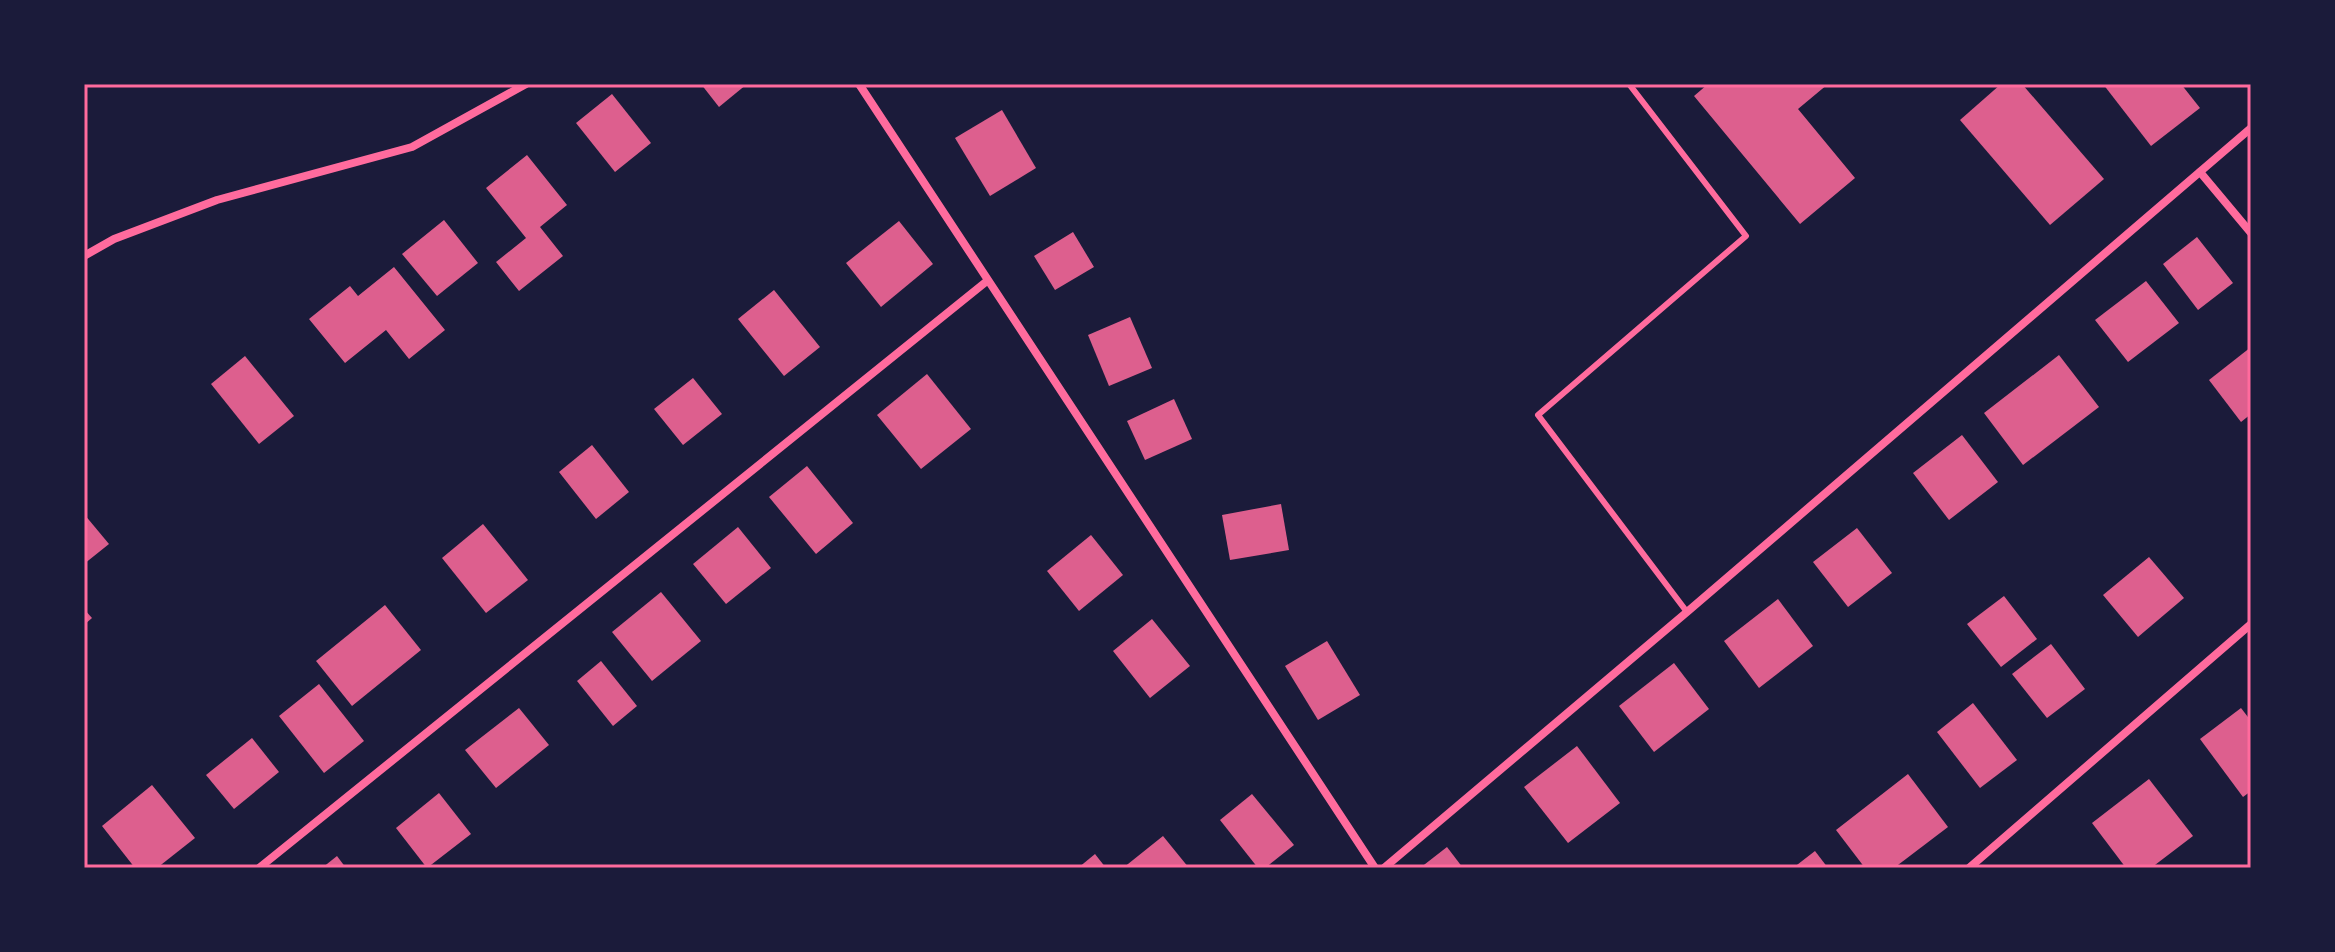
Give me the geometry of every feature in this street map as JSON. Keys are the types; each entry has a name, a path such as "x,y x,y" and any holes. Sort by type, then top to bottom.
{"street":[{"path":"84,256 114,239 217,200 412,147 526,84"},
{"path":"859,84 1375,868"},
{"path":"1384,868 2251,128"},
{"path":"2200,172 2251,233"},
{"path":"259,868 987,281"},
{"path":"1969,868 2251,624"}],"lane":[{"path":"1629,84 1746,236 1538,415 1687,612"}],"building":[{"path":"701,84 747,84 719,107"},
{"path":"1708,84 1828,84 1798,109 1855,178 1800,224 1694,96"},
{"path":"2001,84 2022,84 2104,179 2050,225 1960,120"},
{"path":"2103,84 2181,84 2200,108 2151,146"},
{"path":"612,94 651,143 615,172 576,123"},
{"path":"1002,110 1036,168 990,196 955,138"},
{"path":"527,155 567,205 540,227 563,256 519,291 496,262 526,238 486,188"},
{"path":"444,220 478,263 437,296 402,254"},
{"path":"899,221 933,264 881,307 846,263"},
{"path":"1073,232 1094,267 1055,290 1034,256"},
{"path":"2197,237 2233,283 2198,310 2163,264"},
{"path":"394,267 445,330 409,359 386,330 345,363 309,319 350,286 358,296"},
{"path":"2146,281 2179,323 2128,362 2095,320"},
{"path":"774,290 820,347 784,376 738,319"},
{"path":"1130,317 1152,368 1109,386 1088,335"},
{"path":"2251,347 2251,414 2241,422 2209,380"},
{"path":"2059,355 2099,407 2023,465 1984,413"},
{"path":"245,356 294,416 259,444 211,384"},
{"path":"927,374 971,429 921,469 877,415"},
{"path":"693,378 722,414 683,445 654,409"},
{"path":"1174,399 1192,439 1145,460 1127,421"},
{"path":"1962,435 1998,482 1949,520 1913,473"},
{"path":"592,445 629,492 596,519 559,472"},
{"path":"807,466 853,523 816,554 769,497"},
{"path":"1281,504 1289,550 1230,560 1222,515"},
{"path":"84,514 109,544 84,564"},
{"path":"483,524 528,580 486,613 442,558"},
{"path":"738,527 771,568 726,604 693,564"},
{"path":"1857,528 1892,573 1848,607 1813,562"},
{"path":"1091,535 1123,575 1079,611 1047,571"},
{"path":"2149,557 2184,598 2138,637 2103,595"},
{"path":"661,592 701,641 652,681 612,632"},
{"path":"2004,596 2037,639 2001,667 1967,624"},
{"path":"1778,599 1813,646 1759,688 1724,641"},
{"path":"385,605 421,650 352,706 316,661"},
{"path":"84,609 92,618 84,625"},
{"path":"1152,619 1190,666 1150,698 1113,651"},
{"path":"1327,641 1360,695 1318,720 1285,666"},
{"path":"2051,644 2085,689 2047,718 2012,674"},
{"path":"601,661 637,706 613,726 577,681"},
{"path":"1674,663 1709,709 1654,752 1619,706"},
{"path":"319,684 364,741 324,773 279,716"},
{"path":"1973,703 2017,760 1980,788 1937,732"},
{"path":"519,708 549,745 496,788 465,750"},
{"path":"2241,708 2251,721 2251,791 2243,797 2200,739"},
{"path":"252,738 279,772 234,809 206,775"},
{"path":"1577,746 1620,803 1568,843 1524,787"},
{"path":"1908,774 1948,827 1894,868 1865,868 1836,830"},
{"path":"2149,779 2193,836 2151,868 2126,868 2092,823"},
{"path":"152,785 195,838 157,868 135,868 102,826"},
{"path":"439,793 471,834 427,868 396,828"},
{"path":"1252,794 1294,845 1265,868 1258,868 1220,820"},
{"path":"1163,836 1189,868 1123,868"},
{"path":"1447,847 1463,868 1420,868"},
{"path":"1815,851 1828,868 1793,868"},
{"path":"1095,854 1106,868 1078,868"},
{"path":"337,856 346,868 322,868"}]}
